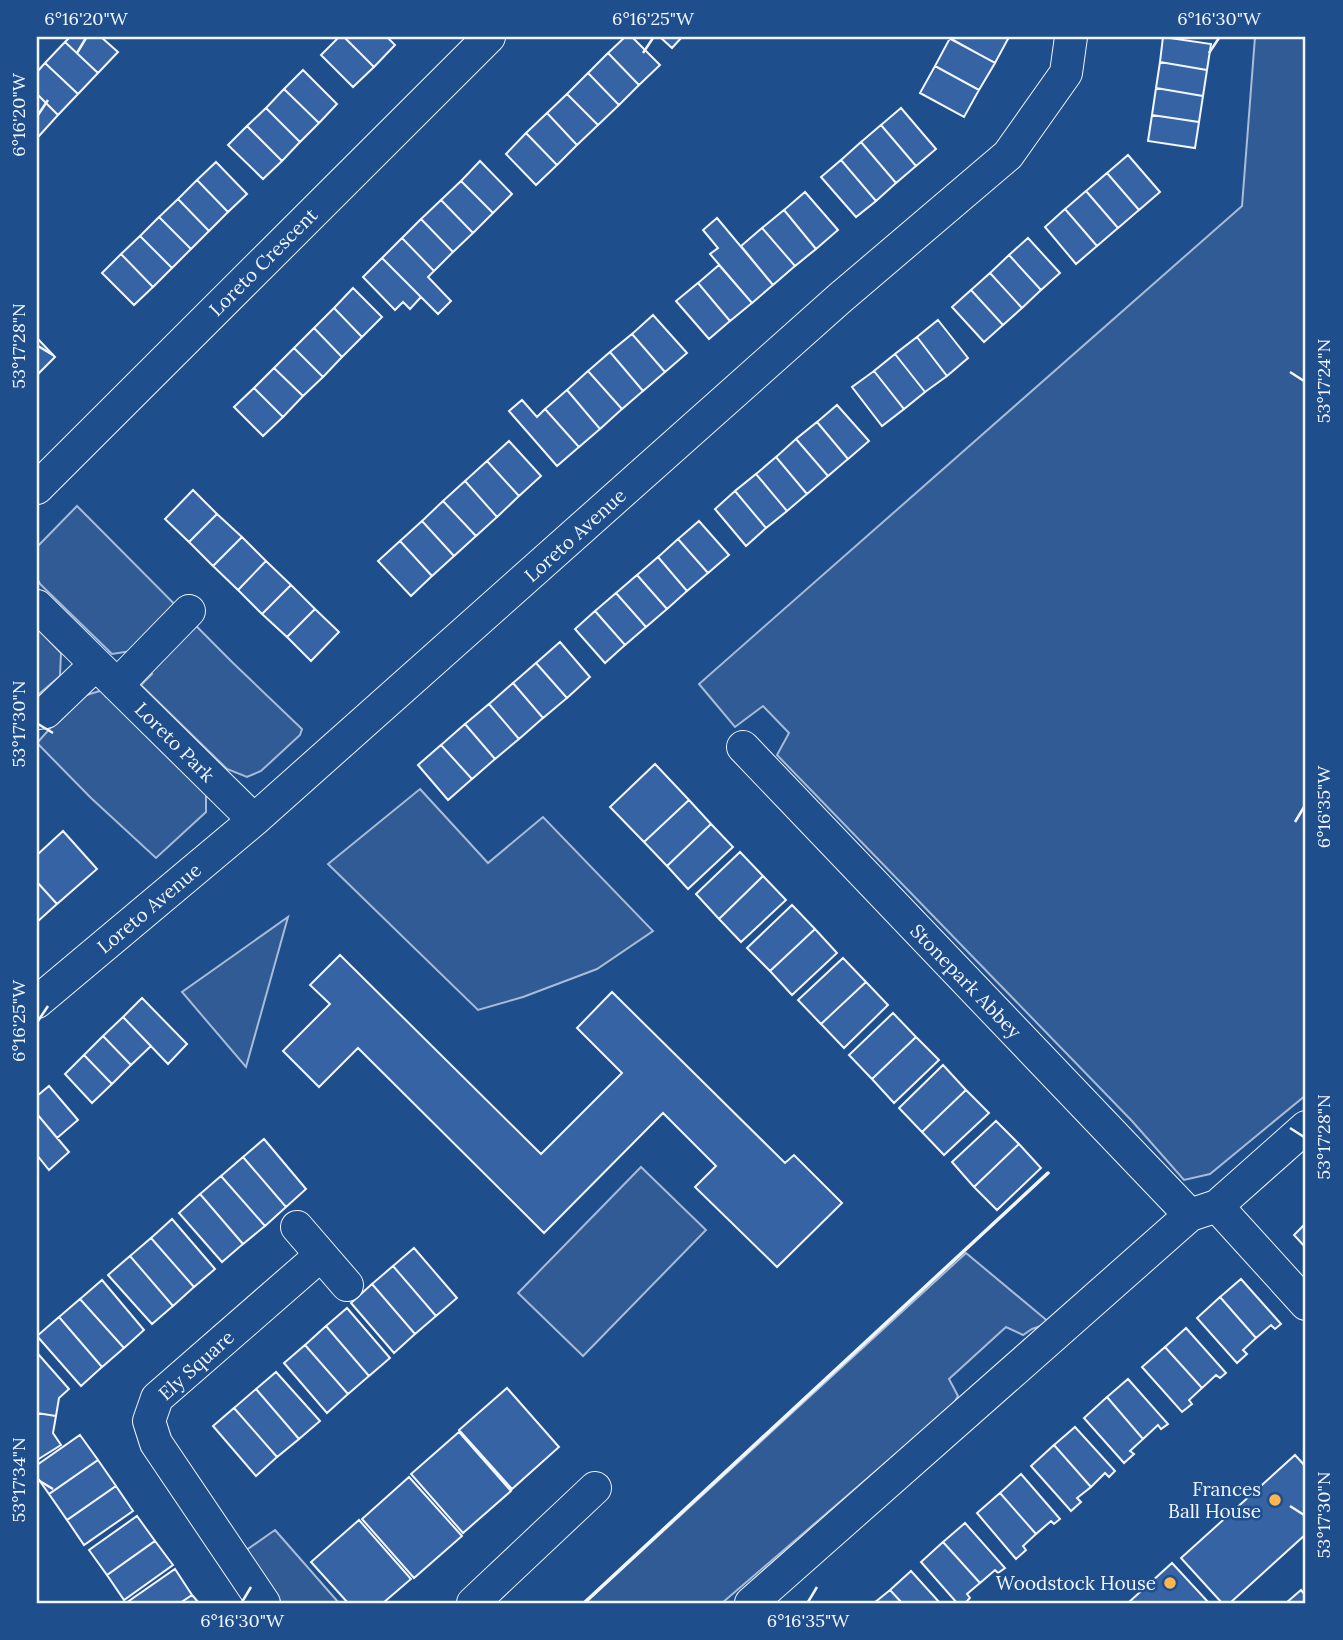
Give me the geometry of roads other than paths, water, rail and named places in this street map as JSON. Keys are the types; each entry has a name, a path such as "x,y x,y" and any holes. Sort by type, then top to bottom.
{"street":[{"name":"Loreto Crescent","path":"37,488 489,37"},
{"name":"Loreto Avenue","path":"37,1002 254,820 840,298 1008,155 1066,73 1071,37"},
{"name":"Loreto Park","path":"37,606 254,820"},
{"path":"37,713 46,712 106,675 189,611"},
{"name":"Stonepark Abbey","path":"743,747 1204,1211 1306,1304"},
{"path":"751,1603 1306,1126"},
{"path":"297,1227 347,1285"},
{"name":"Ely Square","path":"264,1603 156,1443 149,1421 157,1398 321,1255"},
{"path":"473,1603 595,1488"}],"place":[{"name":"Frances Ball House","path":"1275,1500"},
{"name":"Woodstock House","path":"1170,1583"}]}
